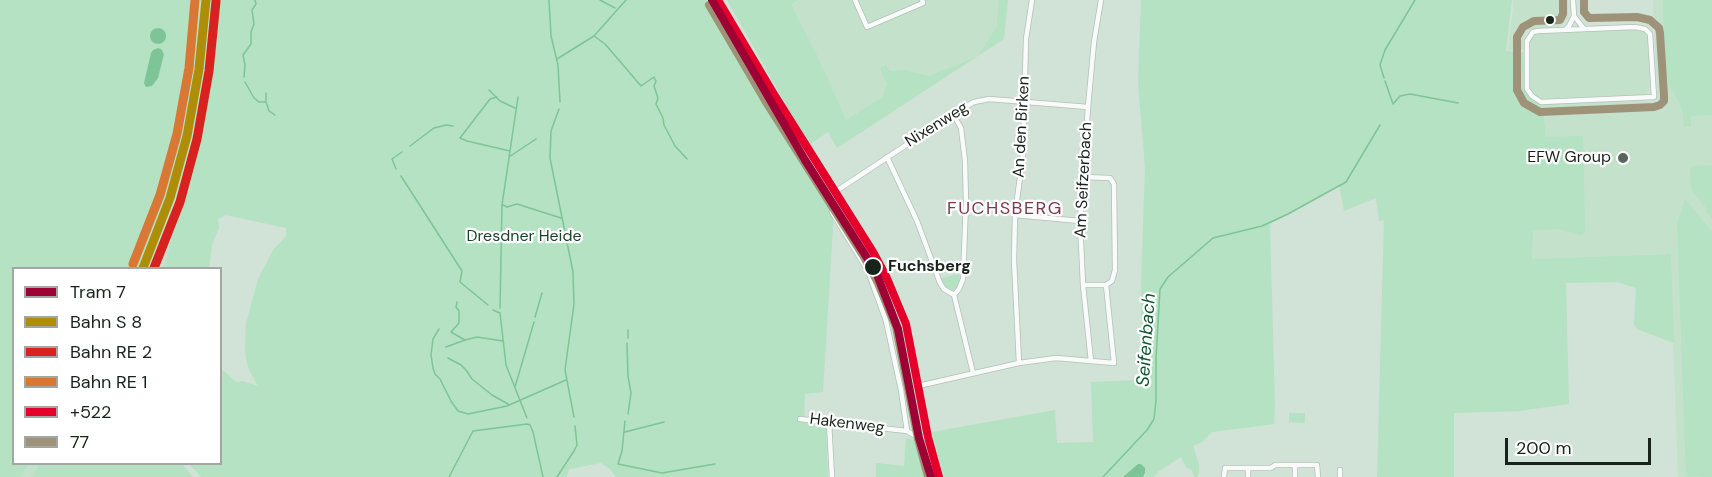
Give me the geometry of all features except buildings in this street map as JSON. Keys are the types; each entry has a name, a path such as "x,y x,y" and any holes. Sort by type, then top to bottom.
{"main road":[{"path":"718,0 886,276 906,324 928,437 939,477"}],"street":[{"path":"855,0 867,27 923,3 922,0"},
{"name":"An den Birken","path":"1019,363 1014,260 1016,215 1023,154 1026,39 1032,0"},
{"name":"Am Seifzerbach","path":"1090,361 1080,221 1094,42 1101,0"},
{"path":"1572,0 1574,16 1584,29"},
{"path":"1565,30 1574,16"},
{"path":"1635,27 1645,29 1650,34 1654,97 1541,102 1532,96 1527,89 1527,41 1530,35 1538,31 1584,29 1635,27"},
{"name":"Nixenweg","path":"835,192 974,102 989,99 1088,107"},
{"path":"953,114 961,128 966,192 963,279 954,295"},
{"path":"887,157 917,221 942,286 954,295 973,373"},
{"path":"1083,177 1110,178 1114,184 1112,282 1106,285 1083,285"},
{"path":"832,212 868,272 886,321 905,410 907,431"},
{"path":"1016,215 1080,221"},
{"path":"918,386 1019,363 1056,358 1114,363 1106,285"},
{"name":"Hakenweg","path":"800,419 907,431 920,438 928,437"},
{"path":"829,422 832,477"},
{"path":"1224,477 1225,468 1317,465 1318,477"},
{"path":"1295,466 1295,477"},
{"path":"1248,468 1248,477"},
{"path":"1271,468 1271,477"},
{"path":"1340,477 1341,470"}],"shaded area":[{"path":"203,0 215,0 206,84 196,138 165,267 159,267 166,228 150,267 140,267 167,197 184,135 196,69"},
{"path":"798,0 998,0 997,26 978,56 929,76 905,70 890,71 887,65 887,84 882,97 846,120 822,65 790,4"},
{"path":"1514,0 1568,0 1568,19 1560,26 1523,30 1524,49 1508,50"},
{"path":"1653,0 1712,0 1712,477 1678,477 1670,254 1532,259 1533,231 1558,229 1582,236 1586,230 1546,137 1543,108 1540,105 1584,101 1658,102"},
{"path":"158,28 164,30 166,36 164,42 158,44 152,42 150,36 152,30"},
{"path":"1643,30 1649,37 1650,85 1648,92 1644,95 1542,99 1529,87 1529,46 1531,38 1535,35"},
{"path":"158,48 164,54 158,78 152,86 146,87 144,83 151,53"},
{"path":"1138,464 1145,468 1143,477 1123,477"},
{"path":"28,465 38,465 31,477 20,477"}],"green space":[{"path":"0,0 203,0 196,69 184,135 167,197 140,267 12,267 12,465 28,465 20,477 0,477"},
{"name":"Dresdner Heide","path":"215,0 706,0 801,163 834,210 823,392 805,394 804,423 826,426 828,477 616,477 601,463 569,469 567,477 201,477 190,465 222,465 222,372 236,382 243,381 258,386 246,359 246,324 258,279 273,250 286,236 286,228 226,215 218,219 219,228 212,245 209,267 165,267 203,105"},
{"path":"727,0 798,0 791,4 822,65 846,120 882,97 887,84 880,68 886,65 890,71 905,70 929,76 978,56 837,148 828,132 809,145"},
{"path":"998,0 1008,0 1004,39 978,56 997,26"},
{"path":"1141,0 1512,0 1506,51 1523,52 1525,89 1543,108 1546,137 1583,136 1586,230 1582,236 1558,229 1533,231 1532,259 1671,254 1674,343 1637,329 1634,324 1636,288 1617,282 1566,283 1569,404 1518,411 1454,413 1454,477 1377,477 1384,220 1379,221 1376,198 1344,211 1339,185 1270,224 1274,424 1212,432 1202,442 1193,446 1199,465 1197,477 1194,477 1192,470 1186,467 1181,457 1159,471 1154,477 1143,477 1145,473 1138,465 1123,477 944,477 932,432 1055,410 1057,443 1093,442 1091,382 1142,380 1141,285 1145,167 1138,83"},
{"path":"1663,0 1712,0 1712,115 1691,116 1691,127 1684,127 1679,102 1665,77"},
{"path":"1712,165 1712,219 1691,189 1690,170 1694,166"},
{"path":"1685,199 1712,232 1712,477 1686,476 1677,223"},
{"path":"167,223 159,267 150,267"},
{"path":"960,274 959,285 954,290 947,289 940,278"},
{"path":"1289,413 1305,413 1305,423 1289,422"},
{"path":"906,438 917,440 929,477 876,477 876,463 904,466"},
{"path":"38,465 183,465 193,477 31,477"}],"waterway":[{"path":"244,77 243,55 251,44 254,24 252,10 256,4 255,0"},
{"path":"549,0 551,36 558,65 560,102"},
{"path":"600,0 615,8"},
{"path":"557,59 594,36 626,0"},
{"name":"Seifenbach","path":"1384,78 1380,65 1385,50 1415,0"},
{"path":"594,36 605,44 641,86 654,77 658,98 656,104 664,125 675,146 687,159"},
{"path":"1385,81 1393,104 1400,96 1410,94 1458,103"},
{"path":"245,82 254,98 259,102 266,102 269,111 275,115"},
{"path":"489,90 500,101 515,108"},
{"path":"266,93 266,101"},
{"path":"497,97 490,99 460,138 510,151"},
{"path":"500,308 502,205 518,97"},
{"path":"559,109 551,131 550,158 573,272 574,304 565,370 574,417"},
{"name":"Seifenbach","path":"1103,477 1147,430 1154,419 1160,289 1168,277 1213,238 1262,226 1346,182 1380,125"},
{"path":"410,146 434,128 453,126"},
{"path":"509,157 536,139"},
{"path":"396,169 392,159 402,152"},
{"path":"401,176 462,271 460,282 488,305"},
{"path":"503,205 507,207 517,204 561,218"},
{"path":"535,317 542,293"},
{"path":"457,302 459,323 451,332 465,340 477,337 503,341"},
{"path":"493,310 500,313 506,365 527,418"},
{"path":"515,387 534,322"},
{"path":"439,329 433,339 431,355 433,368 458,411 468,414 507,406 566,380"},
{"path":"628,330 628,338"},
{"path":"446,347 465,340"},
{"path":"627,343 631,393 628,414"},
{"path":"448,358 461,365 472,379 492,395 508,404"},
{"path":"625,421 622,451 618,464 662,473 715,464"},
{"path":"625,432 664,422"},
{"path":"449,477 473,431 527,424 533,432 543,477"},
{"path":"557,477 577,445 575,426"}],"tram line":[{"name":"7","path":"712,0 805,160 876,272 898,329 919,438 931,477"}],"transit line":[{"path":"133,264 160,195 177,134 189,68 195,0"},
{"path":"143,267 170,198 187,136 199,69 206,0"},
{"name":"+522","path":"718,0 886,276 906,324 928,437 939,477"},
{"name":"77","path":"1563,1 1563,14 1560,20 1534,21 1523,27 1517,37 1517,90 1524,103 1540,112 1660,105 1664,101 1664,96 1659,28 1650,20 1637,17 1589,18 1584,12 1584,0"},
{"path":"154,267 180,202 197,139 209,71 216,1"},
{"name":"77","path":"709,5 877,281 896,327 918,439 928,477"}],"place":[{"name":"EFW Group","path":"1623,158"},
{"name":"Fuchsberg","path":"873,267"}],"district":[{"name":"FUCHSBERG","path":"1005,209"}]}
